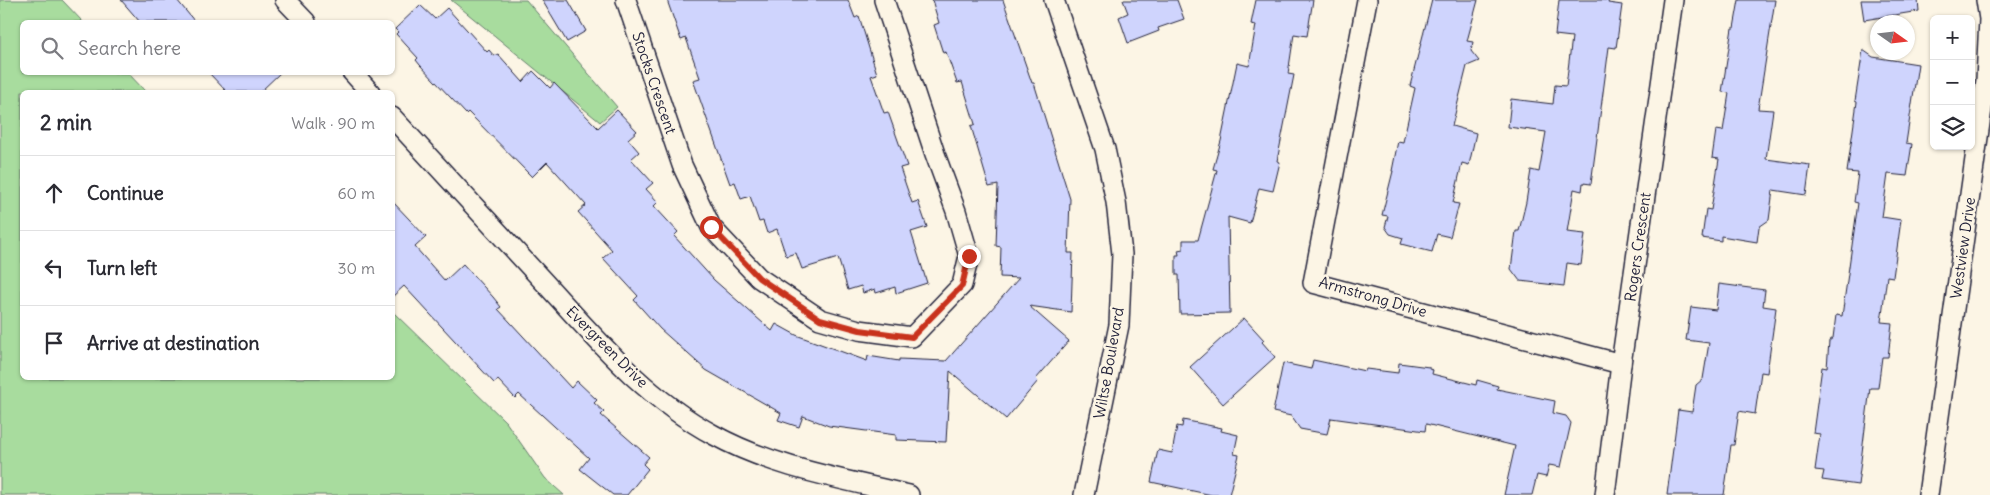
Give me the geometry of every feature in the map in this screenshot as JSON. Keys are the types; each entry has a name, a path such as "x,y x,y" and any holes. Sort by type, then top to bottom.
{"street":[{"path":"285,0 304,20"},
{"name":"Stocks Crescent","path":"626,0 682,165 711,227 759,278 820,319 860,330 912,337 962,286 969,256 956,211 884,0"},
{"name":"Wiltse Boulevard","path":"1054,0 1104,149 1116,202 1122,254 1119,325 1084,495"},
{"name":"Armstrong Drive","path":"1367,0 1313,283 1621,364"},
{"name":"Rogers Crescent","path":"1606,495 1621,364 1673,0"},
{"name":"Westview Drive","path":"1928,495 1986,80 1989,19 1986,0"},
{"path":"355,75 368,90"},
{"name":"Evergreen Drive","path":"395,120 624,370 670,408 714,435 748,452 790,467 909,495"}],"green space":[{"path":"0,0 62,0 81,20 20,20 20,75 130,75 144,90 20,90 20,380 395,380 395,314 506,422 545,478 564,495 0,495"},
{"path":"451,0 526,0 617,107 600,122"}],"building":[{"path":"121,0 177,0 193,20 138,20"},
{"path":"542,0 568,0 586,31 567,42"},
{"path":"667,0 848,0 855,18 859,16 877,74 871,76 884,113 888,112 907,166 900,168 912,203 918,201 927,227 911,232 927,283 896,293 895,287 876,293 875,289 863,293 861,286 848,290 838,258 802,269 796,253 786,256 777,229 767,233 763,221 759,222 750,196 741,199 735,182 730,184 693,80 700,78 686,38 681,40"},
{"path":"932,0 1003,0 1032,83 1034,83 1070,199 1068,253 1073,253 1071,312 1029,306 1069,341 1036,379 1038,381 1006,419 950,371 946,442 896,440 896,435 829,426 803,416 799,427 778,420 781,413 706,370 660,329 634,300 638,296 603,258 612,250 578,212 586,205 547,162 532,177 468,112 466,114 420,65 416,60 418,58 396,34 398,32 395,29 420,5 435,19 447,8 487,52 489,50 494,56 498,54 523,82 533,71 550,88 554,83 598,128 617,110 637,131 628,139 639,152 631,159 653,183 646,189 658,202 654,206 678,232 674,236 714,280 772,331 776,324 796,335 867,361 868,356 899,361 899,359 946,361 1019,278 1000,277 1001,247 996,246 998,185 989,187 971,126 975,124 962,82 957,83 946,52 943,53 934,25 939,23"},
{"path":"1123,0 1177,0 1184,19 1158,28 1159,31 1128,43 1119,17 1128,13"},
{"path":"1256,0 1313,0 1307,36 1294,34 1288,74 1294,75 1277,161 1280,162 1273,191 1259,188 1250,223 1228,217 1230,313 1180,314 1179,275 1176,275 1176,255 1179,255 1178,250 1183,249 1183,240 1198,240 1217,170 1213,169 1221,141 1237,63 1249,66 1256,25 1251,24"},
{"path":"1432,0 1478,0 1467,41 1473,42 1471,51 1479,61 1467,66 1452,126 1476,133 1469,165 1462,163 1453,203 1459,204 1450,237 1437,234 1432,252 1401,244 1403,238 1390,234 1385,227 1388,216 1382,215 1398,141 1403,142 1415,88 1410,86"},
{"path":"1559,0 1609,0 1608,3 1622,5 1616,48 1609,47 1591,184 1583,183 1582,191 1574,189 1567,232 1585,234 1581,265 1567,263 1564,286 1520,281 1511,269 1516,231 1519,231 1531,170 1539,172 1546,132 1508,127 1511,99 1553,104 1555,85 1566,86 1572,37 1555,35"},
{"path":"1739,0 1775,0 1758,109 1773,110 1766,159 1810,165 1806,195 1773,190 1769,220 1759,227 1757,242 1721,236 1721,241 1702,238 1706,209 1711,210 1719,159 1712,158 1716,130 1723,131 1729,93 1722,92 1732,28 1734,28"},
{"path":"1861,0 1918,0 1919,11 1895,15 1870,15 1870,19 1864,20"},
{"path":"1863,50 1870,55 1870,60 1892,60 1918,64 1906,143 1912,144 1907,176 1888,174 1882,217 1901,220 1893,277 1887,276 1881,322 1892,323 1888,357 1882,357 1878,388 1870,388 1858,485 1822,480 1824,471 1815,470 1820,434 1813,433 1822,367 1827,368 1829,341 1833,338 1836,315 1842,316 1858,203 1854,202 1858,173 1847,172 1857,102 1855,101"},
{"path":"211,75 278,75 262,90 225,90"},
{"path":"395,204 426,237 415,247 445,281 463,264 501,307 498,309 571,388 577,381 597,400 594,403 604,412 601,415 649,457 643,464 648,469 627,495 613,495 580,469 589,458 519,394 515,398 498,380 494,383 404,286 395,294"},
{"path":"1719,284 1765,290 1763,306 1776,308 1767,373 1761,372 1755,414 1739,411 1734,445 1731,445 1724,495 1667,495 1678,410 1692,412 1696,385 1703,379 1709,343 1686,340 1691,307 1716,310"},
{"path":"1244,318 1264,340 1262,342 1275,357 1223,404 1190,367"},
{"path":"1313,360 1365,371 1366,369 1398,373 1399,363 1429,367 1429,369 1433,370 1432,374 1476,385 1477,380 1498,386 1497,389 1555,401 1553,413 1566,416 1571,423 1561,467 1549,465 1546,477 1537,475 1532,495 1504,495 1515,446 1426,424 1425,431 1331,418 1327,434 1300,429 1291,416 1273,412 1283,363 1311,369"},
{"path":"1183,420 1222,428 1221,431 1238,435 1234,454 1239,455 1229,495 1212,495 1151,482 1158,450 1172,453 1177,426 1182,427"}],"route":[{"path":"711,227 759,278 820,319 860,330 912,337 962,286 969,256"}]}
